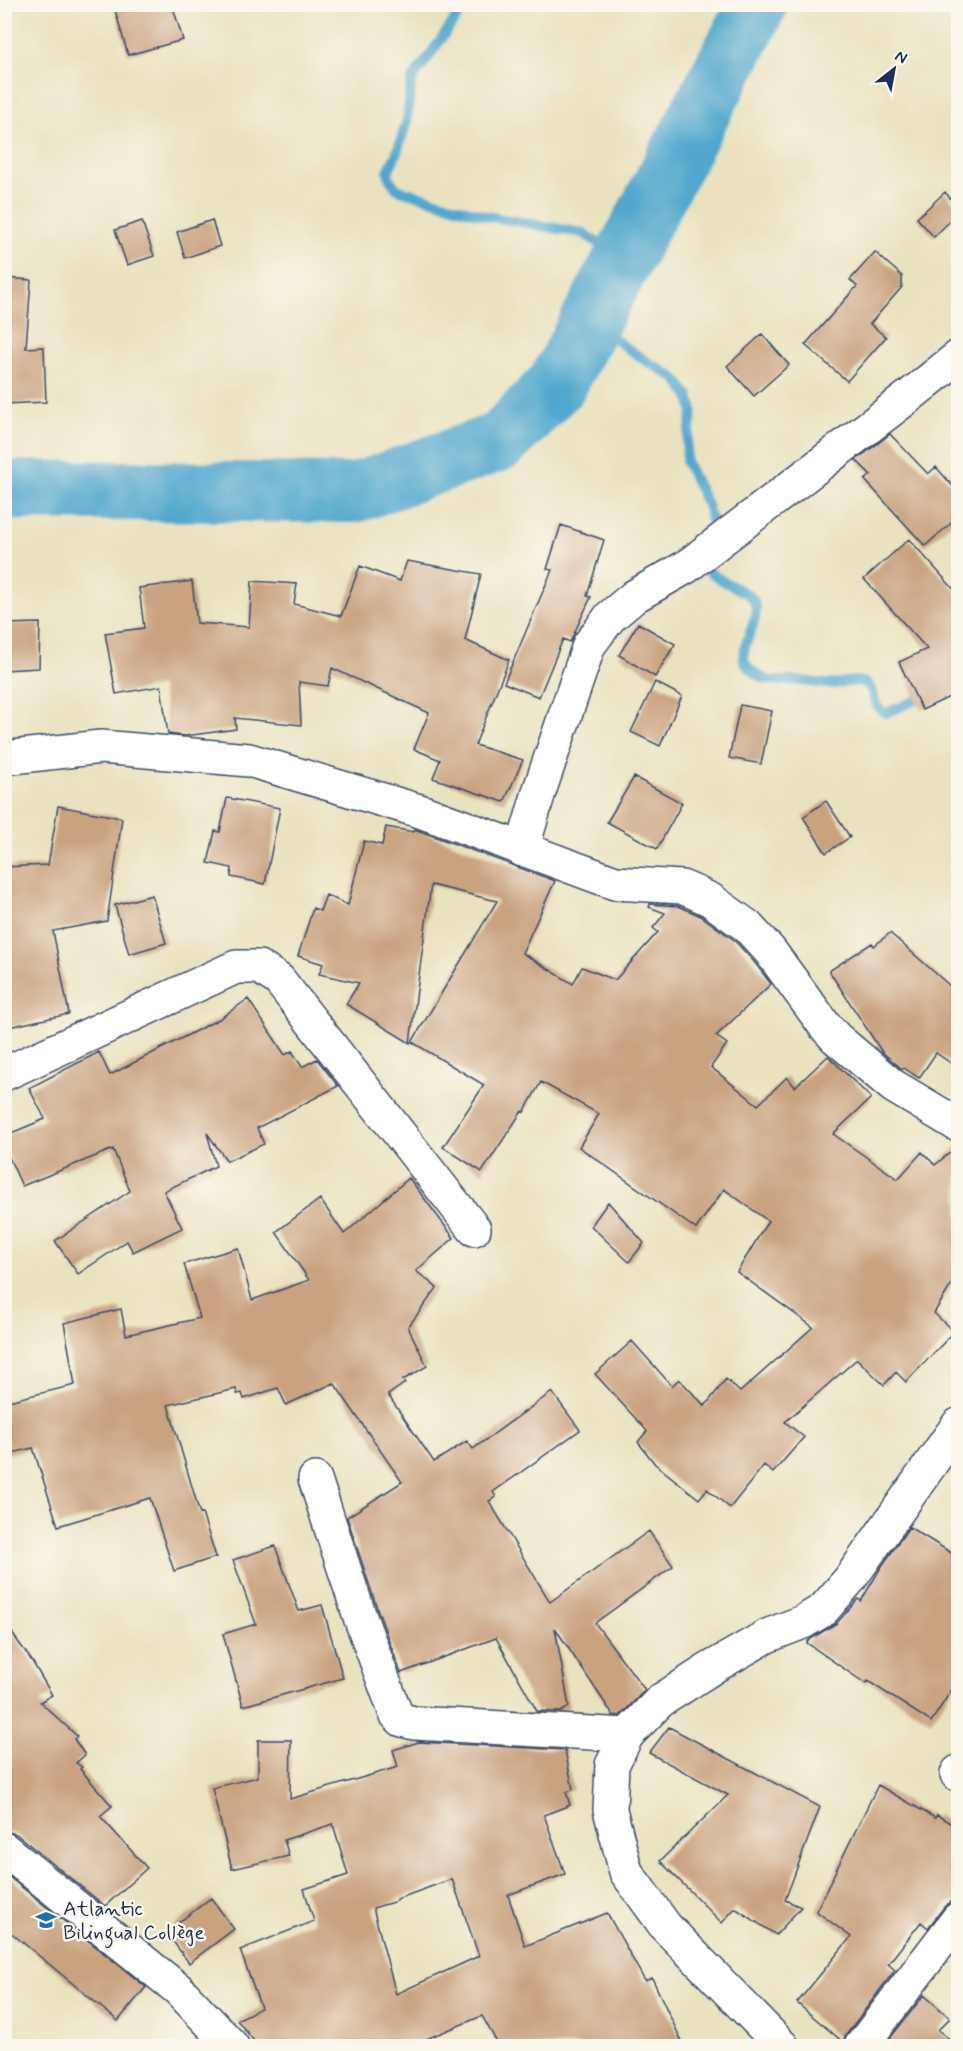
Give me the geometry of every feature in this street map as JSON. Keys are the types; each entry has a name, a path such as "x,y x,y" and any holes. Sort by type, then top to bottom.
{"street":[{"path":"522,850 539,792 589,645 610,617 635,596 686,567 720,542 958,357"},
{"path":"4,758 101,747 249,760 423,812 615,883 682,887 711,900 747,926 770,951 836,1038 893,1086 958,1125"},
{"path":"4,1074 236,967 259,967 279,980 474,1229"},
{"path":"782,2046 666,1927 626,1872 610,1810 612,1765 627,1735 660,1701 767,1636 803,1622 823,1610 850,1579 958,1425"},
{"path":"315,1479 360,1617 396,1714 402,1720 414,1723 627,1735"},
{"path":"4,1849 178,1990 232,2046"},
{"path":"861,2046 958,1919"}],"building":[{"path":"135,4 172,4 183,40 128,55 115,10"},
{"path":"945,192 958,208 958,213 934,237 917,218"},
{"path":"212,220 220,246 185,258 177,232"},
{"path":"142,221 154,256 127,265 115,230"},
{"path":"875,252 902,276 902,287 870,324 886,337 847,381 805,345 857,286 850,280"},
{"path":"4,278 31,280 26,348 44,347 46,402 4,404"},
{"path":"762,334 789,365 754,396 727,366"},
{"path":"890,434 928,474 936,467 958,492 958,517 925,546 865,480 871,475 856,460"},
{"path":"561,525 604,540 587,596 591,597 570,642 563,639 539,697 504,683 552,570 547,569"},
{"path":"909,539 958,594 958,693 922,710 899,662 927,649 864,579"},
{"path":"407,561 481,574 465,640 509,660 475,745 523,760 504,802 433,778 440,760 414,749 429,713 332,668 328,686 299,682 301,725 235,718 236,729 185,736 168,734 161,686 116,694 105,633 144,628 139,588 192,581 197,623 249,627 252,581 297,584 294,604 341,616 360,566 400,581"},
{"path":"40,623 39,668 4,670 4,624"},
{"path":"638,623 675,644 655,677 619,655"},
{"path":"655,682 682,696 660,746 631,732"},
{"path":"740,705 772,711 761,764 729,758"},
{"path":"634,777 682,803 657,849 607,822"},
{"path":"227,798 280,808 265,884 231,877 232,868 208,863 215,831 220,832"},
{"path":"826,801 850,837 826,853 803,817"},
{"path":"58,806 122,818 107,921 53,931 69,1014 4,1028 4,867 48,865"},
{"path":"386,827 414,832 415,829 555,881 522,953 573,984 582,967 615,980 658,932 653,928 665,913 649,907 650,904 678,906 701,916 734,940 771,984 716,1036 727,1044 711,1067 758,1105 787,1077 795,1087 828,1056 871,1098 833,1134 898,1179 922,1152 935,1165 958,1146 958,1274 934,1313 954,1332 906,1382 896,1372 884,1385 857,1359 785,1422 804,1437 773,1473 764,1465 730,1508 707,1489 699,1499 655,1464 638,1442 647,1431 595,1374 632,1341 672,1386 679,1379 705,1406 726,1379 740,1392 813,1327 737,1272 768,1221 724,1189 696,1229 579,1147 599,1114 541,1082 524,1112 522,1111 482,1172 443,1147 484,1085 412,1042 497,901 431,885 410,1043 346,1004 359,983 319,974 323,964 298,956 313,908 320,911 326,895 348,905 364,841 382,845"},
{"path":"152,895 166,943 129,954 115,905"},
{"path":"890,933 958,993 958,1068 936,1053 919,1078 904,1068 902,1069 882,1052 829,971 872,943 874,946"},
{"path":"248,999 285,1055 292,1051 302,1067 317,1059 338,1086 257,1128 264,1144 227,1161 207,1133 216,1166 164,1191 182,1228 133,1252 127,1241 78,1274 55,1241 130,1191 113,1149 22,1186 4,1146 4,1136 45,1119 29,1088 99,1052 110,1075 219,1019"},
{"path":"409,1178 454,1238 416,1271 437,1288 408,1327 427,1366 403,1380 405,1383 388,1395 434,1462 467,1441 473,1449 552,1392 580,1430 493,1492 496,1497 489,1501 550,1602 649,1531 673,1566 595,1623 645,1690 620,1716 613,1715 555,1628 569,1707 561,1712 537,1711 496,1638 401,1673 347,1517 402,1482 334,1383 286,1405 278,1388 244,1399 242,1393 237,1394 236,1389 168,1405 200,1514 202,1513 216,1557 174,1571 150,1498 58,1526 33,1448 4,1455 4,1402 75,1385 64,1323 121,1309 126,1335 200,1318 184,1264 238,1248 252,1300 309,1280 276,1232 320,1199 344,1234"},
{"path":"608,1202 644,1243 629,1262 591,1226"},
{"path":"909,1527 958,1557 958,1680 931,1722 868,1681 866,1684 807,1643 837,1623 858,1599 861,1601"},
{"path":"275,1546 299,1611 322,1605 343,1678 243,1706 223,1634 256,1624 233,1560"},
{"path":"4,1622 32,1661 52,1695 40,1702 77,1736 74,1739 85,1755 76,1763 82,1767 80,1769 112,1806 100,1816 147,1868 105,1906 16,1834 4,1831"},
{"path":"669,1727 820,1807 785,1900 801,1907 776,1935 735,1908 722,1923 660,1861 728,1795 649,1753"},
{"path":"258,1740 291,1740 290,1799 398,1767 393,1750 419,1742 565,1750 573,1790 566,1792 570,1805 544,1815 565,1874 508,1895 525,1946 607,1913 645,1981 652,1978 684,2046 499,2046 482,2016 409,2046 258,2046 237,2020 261,2008 240,1950 314,1921 304,1889 348,1875 333,1824 284,1840 289,1856 232,1869 212,1788 258,1777","holes":["452,1879 479,1956 396,1994 373,1908"]},
{"path":"878,1785 935,1818 937,1815 958,1828 958,1901 950,1902 944,1907 928,1928 921,1922 888,1964 895,1970 843,2042 797,2003 851,1937 816,1911"},
{"path":"4,1873 146,1987 118,2021 4,1927"},
{"path":"211,1898 234,1929 189,1963 166,1932"},
{"path":"924,1995 950,2018 938,2030 958,2046 884,2046"}],"waterway":[{"path":"466,4 412,80 407,120 396,155 388,171 390,180 397,189 486,216 583,233 624,260"},
{"path":"4,490 355,493 501,441 557,384 758,4"},
{"path":"590,322 675,378 689,396 693,411 686,462 708,507 711,520"},
{"path":"701,560 716,577 752,598 756,612 744,659 748,667 760,677 771,680 827,684 863,682 870,688 878,707 886,713 930,694"}],"place":[{"name":"Atlantic Bilingual Collège","path":"46,1920"}]}
